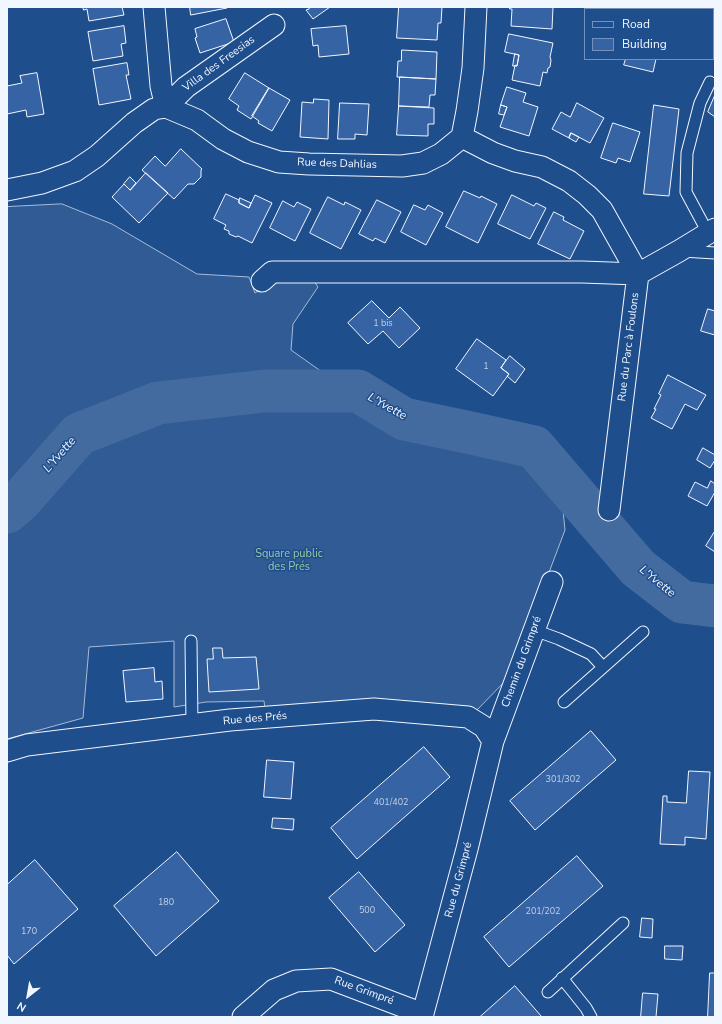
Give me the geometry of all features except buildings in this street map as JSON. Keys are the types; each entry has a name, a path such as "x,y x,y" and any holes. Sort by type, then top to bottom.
{"street":[{"path":"7,190 42,183 75,171 96,156 134,123 154,110 166,107 161,86 154,7"},
{"path":"476,7 473,68 462,137 492,153 542,167 569,181 581,190 602,210 638,274"},
{"name":"Villa des Freesias","path":"166,107 186,87 274,25"},
{"name":"Rue des Dahlias","path":"166,107 198,120 223,139 248,152 279,162 402,166 423,163 441,154 462,137"},
{"path":"262,281 272,272 582,272 638,274 711,231"},
{"name":"Rue du Parc à Foulons","path":"609,510 638,274"},
{"name":"Chemin du Grimpré","path":"493,741 552,582"},
{"name":"Rue des Prés","path":"7,751 27,745 230,720 374,709 468,717 484,727 493,741"},
{"name":"Rue du Grimpré","path":"422,1015 467,849 493,741"},
{"name":"Rue Grimpré","path":"243,1017 274,990 296,981 330,979 422,1015"}],"lane":[{"path":"710,82 700,103 687,153 686,192 711,231"},
{"path":"679,251 715,253"},
{"path":"534,630 559,639 592,654 603,667"},
{"path":"564,702 643,632"},
{"path":"191,641 192,725"},
{"path":"548,992 623,923"},
{"path":"562,978 586,1008 591,1017"}],"shaded area":[{"name":"Square public des Prés","path":"62,204 112,224 197,274 249,277 255,293 279,277 312,278 318,287 293,324 291,350 359,398 407,427 530,456 561,490 565,530 510,676 476,711 265,709 264,701 206,702 174,707 174,641 89,647 83,718 7,739 7,207"}],"waterway":[{"name":"L'Yvette","path":"7,512 20,501 79,434 158,403 265,391 358,391 404,419 534,447 638,568 682,602 715,606"}]}
